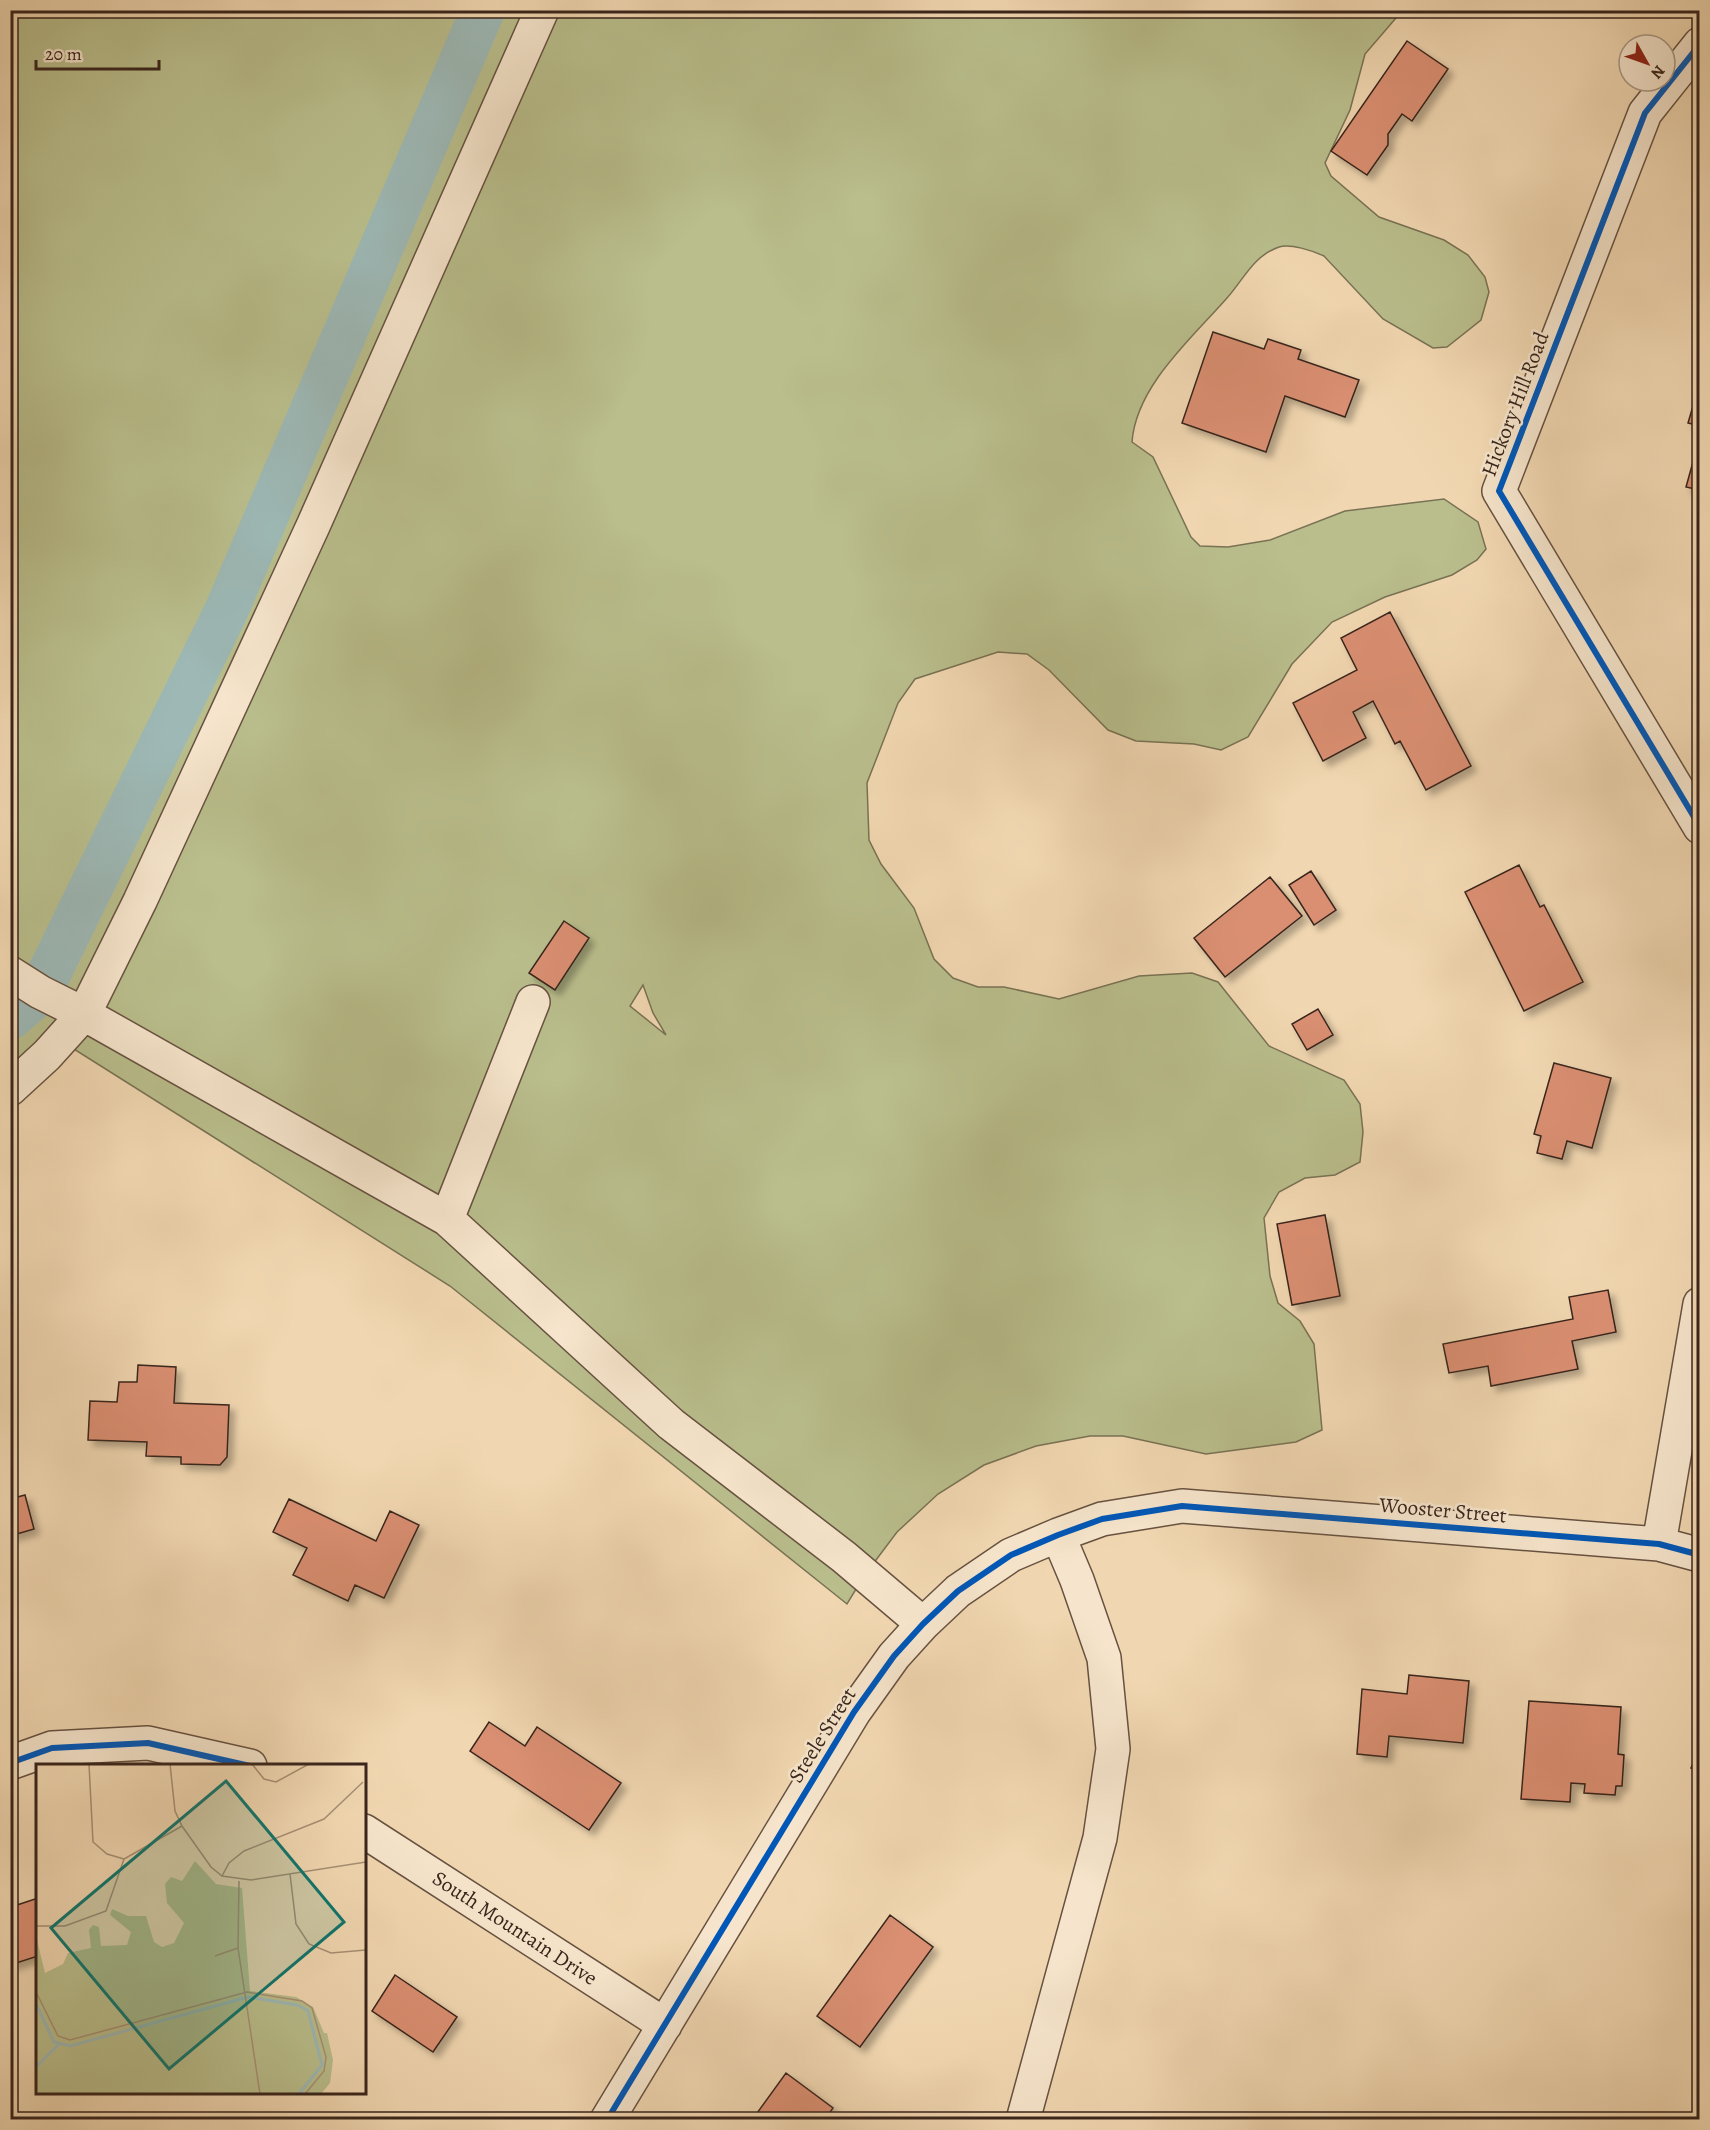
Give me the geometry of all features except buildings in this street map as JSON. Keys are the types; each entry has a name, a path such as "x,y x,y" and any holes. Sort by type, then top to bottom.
{"street":[{"path":"10,1089 47,1055 84,1014 140,901 313,526 542,10"},
{"name":"Hickory Hill Road","path":"1700,44 1645,113 1498,492 1700,827"},
{"path":"10,973 40,992 84,1014 447,1219 671,1424 844,1557 923,1624"},
{"path":"447,1219 533,1002"},
{"path":"1659,1544 1700,1304"},
{"name":"Steele Street","path":"607,2120 854,1712 894,1656 923,1624 958,1592 1011,1555 1102,1519 1182,1506"},
{"name":"Wooster Street","path":"1182,1506 1659,1544 1700,1555"},
{"path":"1023,2120 1100,1838 1113,1749 1104,1658 1058,1535"},
{"path":"10,1763 52,1748 148,1743 241,1764"},
{"name":"South Mountain Drive","path":"366,1832 665,2025"}],"green space":[{"path":"11,11 1402,11 1365,54 1350,110 1325,163 1331,176 1379,217 1444,240 1468,255 1485,277 1489,292 1481,320 1447,347 1433,348 1383,319 1324,256 1295,247 1279,247 1256,262 1168,364 1144,402 1136,421 1132,442 1153,457 1191,537 1200,546 1228,547 1270,540 1345,511 1444,499 1478,522 1486,549 1477,560 1452,575 1385,597 1332,622 1292,664 1248,737 1221,750 1194,744 1136,741 1108,730 1049,670 1027,654 998,652 915,679 898,703 867,783 869,840 881,864 914,908 934,959 953,978 978,987 1004,987 1059,999 1139,976 1192,973 1218,982 1269,1046 1344,1080 1360,1104 1363,1132 1360,1162 1335,1175 1305,1178 1279,1192 1264,1218 1270,1276 1278,1303 1300,1321 1314,1344 1322,1430 1296,1442 1206,1454 1123,1436 1090,1436 1036,1446 984,1465 938,1494 897,1532 864,1576 847,1604 450,1286 66,1044 11,1105","holes":["643,985 653,1013 666,1035 630,1006"]}],"waterway":[{"path":"10,1018 40,992 227,609 483,10"}],"cycle path":[{"path":"1700,44 1645,113 1499,491 1700,827"},
{"path":"607,2120 854,1712 894,1656 958,1591 1011,1555 1102,1519 1182,1506 1659,1544 1700,1555"},
{"path":"10,1763 52,1748 148,1743 241,1764"}]}
